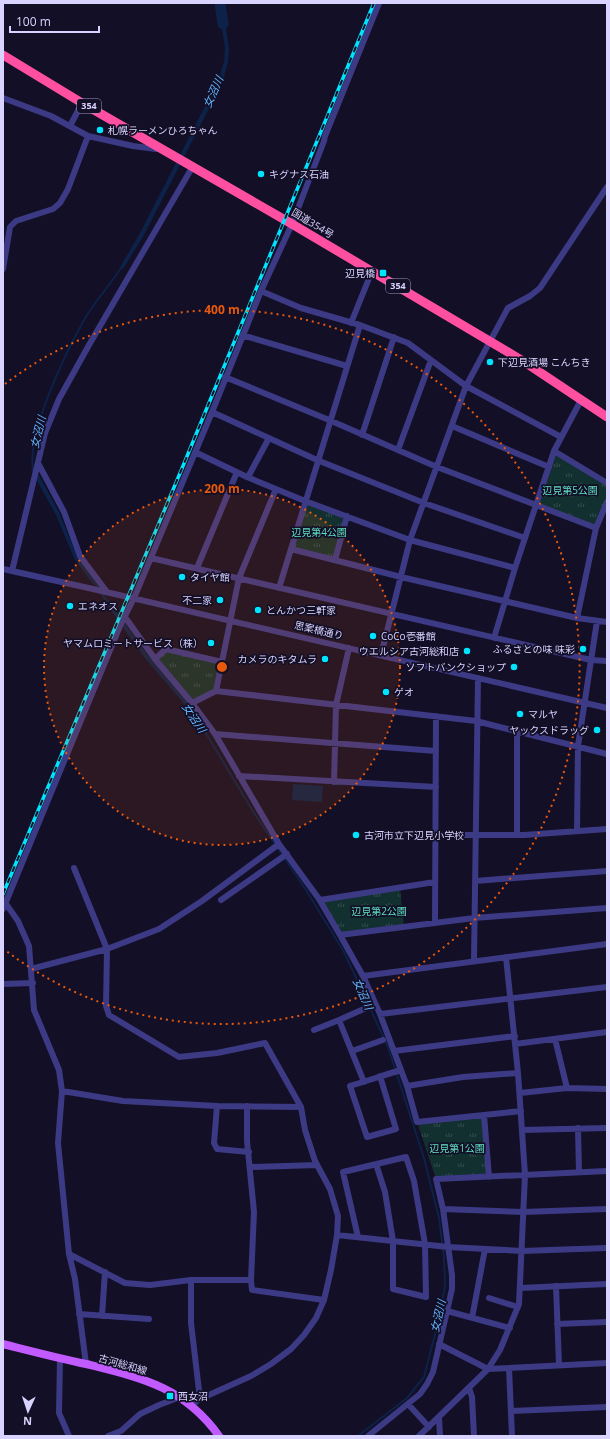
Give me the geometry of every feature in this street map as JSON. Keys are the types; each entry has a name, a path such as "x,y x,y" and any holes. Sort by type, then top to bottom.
{"highway":[{"name":"国道354号","path":"3,55 82,103 160,146 523,361 607,417"}],"main road":[{"name":"古河総和線","path":"3,1344 143,1379 168,1390 191,1405 208,1422 219,1436"}],"street":[{"path":"3,909 4,901 151,558 212,412 242,335 292,224 325,136 379,3"},
{"path":"3,98 51,116 88,136 133,146 156,149 160,146"},
{"path":"70,126 82,103"},
{"path":"3,269 6,234 10,227 16,221 53,209 60,203 68,189 88,136"},
{"path":"12,571 45,433 59,399 193,166"},
{"path":"381,655 410,540 466,386 508,308 530,296 540,288 607,187"},
{"path":"351,323 372,271"},
{"path":"261,291 301,308 360,325 408,343 466,386 561,437"},
{"path":"279,588 329,420 360,325"},
{"path":"242,335 346,366"},
{"path":"362,435 394,338"},
{"path":"398,450 431,360"},
{"path":"225,377 437,467 596,528"},
{"path":"494,638 504,601 554,451 581,400"},
{"path":"212,412 317,460 424,503 525,538"},
{"path":"452,426 549,467"},
{"path":"248,477 269,438"},
{"path":"554,451 607,483"},
{"path":"195,452 248,477 305,501 410,540 515,568"},
{"path":"37,465 64,512 80,556 105,592"},
{"path":"197,568 237,472"},
{"path":"216,691 239,578 276,489"},
{"path":"577,618 596,528 607,502"},
{"path":"334,560 347,516"},
{"path":"291,549 400,577 577,618 607,622"},
{"path":"151,558 591,660 607,661"},
{"name":"思案橋通り","path":"3,569 230,620 607,708"},
{"path":"123,621 192,703 215,734 279,844 320,900 363,976 380,1014 407,1086 417,1122 521,1111"},
{"path":"577,831 578,746 597,621"},
{"path":"334,782 336,704 349,648"},
{"path":"155,659 166,649 222,662"},
{"path":"474,960 476,721 478,678"},
{"path":"192,703 216,691 436,716 476,721 607,754"},
{"path":"435,922 436,716"},
{"path":"517,731 517,835"},
{"path":"215,734 436,751"},
{"path":"239,776 436,787"},
{"path":"435,835 517,835 607,829"},
{"path":"31,969 107,949 159,929 202,901 279,844"},
{"path":"221,900 287,854"},
{"path":"74,868 107,949 106,1006 109,1015 179,1057 217,1053 265,1043 301,1107 306,1130 317,1165 330,1189 338,1216 338,1235 324,1300 316,1318 304,1335 291,1349 271,1364 251,1376 200,1399 191,1405"},
{"path":"475,881 607,871"},
{"path":"240,872 247,882"},
{"path":"320,900 435,882"},
{"path":"4,901 18,921 29,946 34,1010 59,1070 62,1092 58,1143 69,1254 75,1279 86,1364"},
{"path":"340,935 474,918 607,908"},
{"path":"363,976 474,960 607,944"},
{"path":"419,1436 488,1369 500,1350 518,1307 525,1175 520,1093 506,957"},
{"path":"3,984 33,984"},
{"path":"380,1014 607,987"},
{"path":"314,1030 375,1004"},
{"path":"340,1020 364,1082"},
{"path":"515,1044 607,1032"},
{"path":"394,1051 514,1036"},
{"path":"555,1039 566,1088"},
{"path":"352,1051 383,1040"},
{"path":"380,1076 396,1129 367,1137 350,1086 380,1076 401,1070"},
{"path":"407,1086 463,1077 518,1073"},
{"path":"520,1093 566,1088 607,1089"},
{"path":"62,1092 123,1101 217,1106 301,1107"},
{"path":"217,1106 214,1144 217,1149 249,1152"},
{"path":"247,1106 254,1212 251,1280 252,1290 324,1300"},
{"path":"484,1115 489,1177"},
{"path":"578,1128 579,1172"},
{"path":"522,1130 607,1128"},
{"path":"358,1237 343,1172 376,1164 406,1157 414,1181 425,1244 426,1297 393,1289 393,1241 385,1192 376,1164"},
{"path":"250,1166 317,1165"},
{"path":"368,1436 420,1394 428,1384 433,1372 452,1289 452,1274 443,1209 436,1179 607,1171"},
{"path":"443,1209 523,1212 607,1209"},
{"path":"338,1235 448,1247 522,1251 607,1248"},
{"path":"472,1318 485,1249"},
{"path":"69,1254 126,1283 150,1285 191,1280 251,1280"},
{"path":"102,1316 105,1272"},
{"path":"191,1280 191,1323 200,1399"},
{"path":"520,1288 607,1284"},
{"path":"556,1286 558,1366"},
{"path":"488,1298 518,1307"},
{"path":"447,1311 510,1328"},
{"path":"79,1314 148,1319"},
{"path":"558,1324 607,1322"},
{"path":"440,1344 488,1369 607,1363"},
{"path":"60,1358 59,1413 69,1436"},
{"path":"509,1368 512,1436"},
{"path":"469,1388 472,1397 474,1436"},
{"path":"108,1436 121,1431 140,1414 159,1404 180,1397"},
{"path":"408,1404 429,1427"},
{"path":"511,1411 607,1407"},
{"path":"439,1418 440,1436"}],"green space":[{"name":"辺見第5公園","path":"554,451 607,483 607,502 596,528 536,505"},
{"name":"辺見第4公園","path":"305,501 347,516 335,560 291,549"},
{"path":"166,649 222,662 216,691 192,703 155,659"},
{"name":"辺見第2公園","path":"400,888 404,927 340,935 320,900"},
{"name":"辺見第1公園","path":"484,1115 489,1177 436,1179 417,1122"}],"water":[{"path":"219,9 223,9 229,48 228,62 223,81 144,235 123,269 120,267 140,233 219,79 224,62 225,48"},
{"path":"35,468 59,512 77,556 147,654 195,712 191,714 144,657 105,602 108,600 89,579 74,558 56,515 31,470"},
{"path":"293,784 323,786 322,802 292,800"}],"waterway":[{"name":"女沼川","path":"220,3 223,24"},
{"name":"女沼川","path":"33,470 33,454 41,415 58,372 84,320 123,265"},
{"name":"女沼川","path":"101,593 107,602"},
{"name":"女沼川","path":"192,712 254,813 306,890 344,952 388,1047 424,1158 439,1218 444,1257 445,1286 439,1319 424,1377 407,1398 358,1436"}],"railway":[{"path":"3,894 183,466 374,3"}],"place":[{"name":"札幌ラーメンひろちゃん","path":"100,130"},
{"name":"キグナス石油","path":"261,174"},
{"name":"辺見橋","path":"383,273"},
{"name":"下辺見酒場 こんちき","path":"490,362"},
{"name":"タイヤ館","path":"182,577"},
{"name":"不二家","path":"220,600"},
{"name":"エネオス","path":"70,606"},
{"name":"とんかつ三軒家","path":"258,610"},
{"name":"CoCo壱番館","path":"373,636"},
{"name":"ヤマムロミートサービス（株）","path":"211,643"},
{"name":"ふるさとの味 味彩","path":"583,649"},
{"name":"ウエルシア古河総和店","path":"467,651"},
{"name":"カメラのキタムラ","path":"325,659"},
{"name":"ソフトバンクショップ","path":"514,667"},
{"name":"ゲオ","path":"386,692"},
{"name":"マルヤ","path":"520,714"},
{"name":"ヤックスドラッグ","path":"597,730"},
{"name":"古河市立下辺見小学校","path":"356,835"},
{"name":"西女沼","path":"170,1396"}]}
